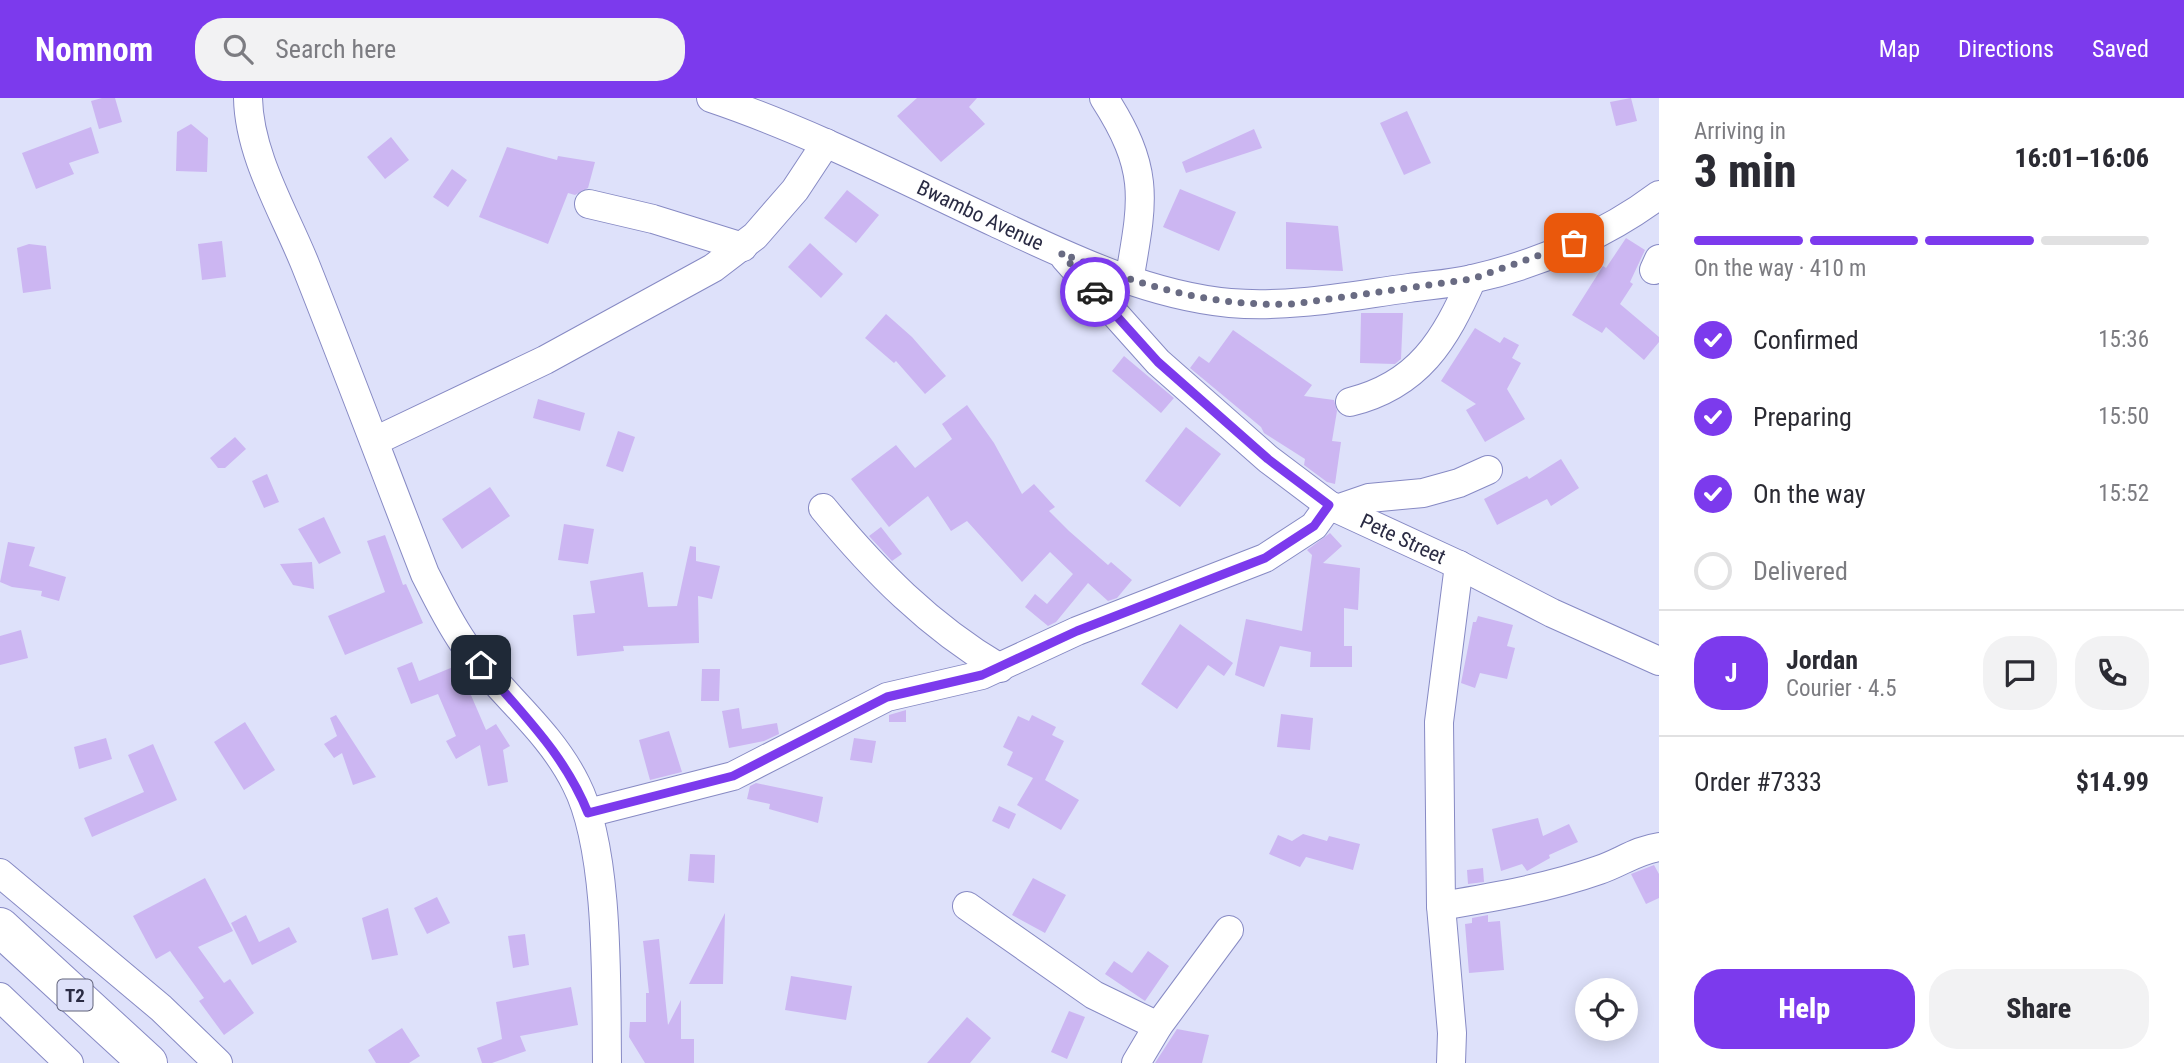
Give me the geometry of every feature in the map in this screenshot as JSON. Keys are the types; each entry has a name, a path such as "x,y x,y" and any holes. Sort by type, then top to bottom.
{"highway":[{"name":"T2","path":"0,928 148,1063"}],"street":[{"path":"248,98 248,117 261,158 375,441 425,574 449,620 474,656 555,750 577,785 588,813 598,870 607,1063"},
{"name":"Bwambo Avenue","path":"710,98 749,104 1061,253 1129,281 1176,295 1265,305 1293,304 1472,279 1549,254 1599,232 1659,195"},
{"path":"1104,98 1133,155 1142,190 1129,281"},
{"path":"375,441 557,354 654,302 743,247 795,190 826,143"},
{"path":"589,204 653,219 743,247"},
{"name":"Pete Street","path":"1061,253 1158,362 1268,459 1333,507 1459,565 1552,613 1659,661"},
{"path":"1350,402 1388,390 1426,359 1451,326 1472,279"},
{"path":"588,813 733,776 887,697 964,680 1000,668 1077,631 1265,558 1314,526 1333,507 1369,498 1423,493 1459,483 1488,470"},
{"path":"823,508 909,603 952,638 1000,668"},
{"path":"1451,1063 1452,1033 1441,906 1439,722 1448,633 1459,565"},
{"path":"1441,906 1502,895 1588,874 1637,852 1659,847"},
{"path":"0,873 161,1007 218,1063"},
{"path":"967,906 1094,995 1158,1026"},
{"path":"1136,1063 1158,1026 1229,930"},
{"path":"0,997 69,1063"}],"building":[{"path":"115,98 122,122 99,129 91,101"},
{"path":"917,98 977,98 969,107 985,124 941,162 897,116"},
{"path":"1631,98 1637,121 1616,126 1610,102"},
{"path":"1407,111 1431,163 1404,175 1380,123"},
{"path":"191,124 208,138 207,172 176,171 177,132"},
{"path":"91,127 99,153 69,163 74,174 36,189 22,153"},
{"path":"1254,129 1262,148 1186,173 1182,162"},
{"path":"391,137 409,160 385,179 367,157"},
{"path":"507,147 557,160 558,156 595,162 588,188 575,195 568,193 548,244 479,217"},
{"path":"452,169 467,180 448,207 433,197"},
{"path":"1180,189 1236,212 1219,251 1163,227"},
{"path":"847,190 879,215 856,243 824,218"},
{"path":"1286,222 1338,226 1343,271 1286,269"},
{"path":"1626,238 1645,250 1630,282 1633,284 1620,304 1659,337 1659,342 1644,360 1606,327 1602,333 1572,315 1603,266 1606,268"},
{"path":"222,241 226,277 202,280 198,244"},
{"path":"810,243 843,274 821,298 788,267"},
{"path":"29,244 46,246 51,289 23,293 17,248"},
{"path":"1361,313 1403,313 1401,359 1395,364 1360,363"},
{"path":"886,314 912,337 946,376 925,394 896,361 894,363 865,338"},
{"path":"1475,328 1500,343 1504,337 1519,345 1512,358 1521,363 1507,389 1525,419 1485,442 1466,410 1476,404 1441,381"},
{"path":"1233,330 1312,385 1304,396 1334,400 1337,411 1332,441 1341,442 1335,484 1327,482 1304,465 1305,459 1264,433 1261,427 1190,368 1199,356 1209,363"},
{"path":"1124,356 1174,398 1161,413 1112,371"},
{"path":"538,399 585,413 580,431 533,418"},
{"path":"967,405 994,443 1022,494 1034,484 1055,507 1049,511 1069,531 1108,565 1111,562 1132,580 1117,598 1108,601 1088,583 1056,622 1048,626 1025,607 1035,594 1047,604 1073,574 1050,552 1022,582 967,521 951,531 928,496 889,527 851,479 896,445 915,468 952,439 942,424"},
{"path":"1186,427 1221,454 1180,507 1145,481"},
{"path":"618,431 635,437 623,472 606,466"},
{"path":"235,437 246,449 225,468 218,468 210,458"},
{"path":"1561,459 1579,488 1551,506 1547,499 1497,525 1484,499 1527,476 1529,479"},
{"path":"267,474 279,502 264,508 252,481"},
{"path":"490,487 510,516 462,549 442,519"},
{"path":"324,517 341,553 319,564 298,529"},
{"path":"564,524 594,529 588,564 558,560"},
{"path":"881,527 902,554 892,561 869,536"},
{"path":"1330,533 1342,546 1323,563 1360,568 1358,610 1344,608 1344,646 1352,646 1352,667 1310,667 1311,652 1280,646 1264,687 1235,675 1246,619 1302,631 1312,555 1307,550"},
{"path":"385,535 403,585 406,584 423,623 345,655 328,616 385,592 367,541"},
{"path":"8,542 35,547 29,566 66,577 59,601 41,596 42,591 12,587 0,582"},
{"path":"690,546 696,547 696,561 720,566 712,599 698,596 699,643 623,646 624,651 577,656 573,615 595,613 590,581 643,572 648,607 677,606"},
{"path":"312,562 314,589 293,585 280,564"},
{"path":"1478,616 1513,625 1507,646 1515,648 1507,679 1480,673 1475,688 1461,683 1473,622 1476,622"},
{"path":"1180,624 1233,663 1224,676 1208,665 1177,709 1141,684"},
{"path":"21,630 28,658 0,665 0,636"},
{"path":"412,662 419,681 458,665 486,730 496,724 510,746 503,750 508,782 488,786 480,745 456,759 446,741 456,736 438,694 411,704 397,668"},
{"path":"702,669 720,669 719,701 701,701"},
{"path":"739,708 742,729 777,723 779,734 764,741 729,748 722,711"},
{"path":"906,710 906,722 889,722 889,715"},
{"path":"1281,714 1313,718 1310,750 1277,747"},
{"path":"336,715 376,777 353,785 342,753 334,758 324,744 337,736 330,718"},
{"path":"1032,715 1056,727 1052,735 1064,741 1045,780 1079,800 1061,830 1017,805 1033,778 1007,765 1013,752 1003,747 1018,716 1029,721"},
{"path":"245,722 275,770 244,790 214,742"},
{"path":"669,731 682,772 650,780 639,740"},
{"path":"106,738 112,759 79,769 74,747"},
{"path":"854,738 876,741 872,763 850,760"},
{"path":"153,744 177,800 92,837 84,818 144,792 128,755"},
{"path":"756,783 823,797 818,823 769,809 770,804 747,799 750,786"},
{"path":"999,806 1016,814 1009,829 992,821"},
{"path":"1538,818 1543,836 1569,824 1578,842 1549,855 1550,858 1527,871 1522,864 1501,871 1492,829"},
{"path":"1303,834 1327,841 1329,836 1360,844 1353,870 1306,857 1300,867 1269,854 1278,835 1292,841"},
{"path":"690,854 715,855 714,883 688,881"},
{"path":"1654,865 1659,874 1659,898 1646,904 1631,874"},
{"path":"1483,868 1484,882 1468,884 1467,870"},
{"path":"205,878 233,931 198,947 224,983 230,979 254,1013 224,1035 199,1001 204,998 170,951 156,959 133,916"},
{"path":"1033,878 1066,895 1045,933 1012,915"},
{"path":"437,897 450,923 427,934 414,908"},
{"path":"388,908 398,955 372,960 362,918"},
{"path":"725,913 723,984 689,984"},
{"path":"246,915 259,942 289,927 297,942 252,965 231,923"},
{"path":"1488,915 1488,922 1500,921 1504,970 1469,973 1465,924 1472,923 1472,918"},
{"path":"525,934 529,965 513,968 508,936"},
{"path":"659,939 668,1025 681,1000 681,1039 694,1039 694,1063 645,1063 629,1037 630,1022 646,1022 646,993 649,993 643,941"},
{"path":"1148,951 1169,966 1145,1001 1105,974 1114,961 1132,973"},
{"path":"791,976 852,986 846,1020 785,1010"},
{"path":"571,987 578,1025 520,1036 526,1051 492,1063 482,1063 477,1048 502,1039 496,1002"},
{"path":"1069,1011 1085,1017 1067,1059 1051,1052"},
{"path":"967,1017 991,1038 970,1063 927,1063"},
{"path":"402,1028 420,1056 409,1063 376,1063 368,1050"},
{"path":"1177,1029 1209,1035 1202,1063 1155,1063"}],"way so far":[{"path":"1095,292 1061,253 1129,281 1176,295 1228,303 1265,305 1293,304 1472,279 1574,243"}],"route":[{"path":"481,665 555,750 577,785 588,813 733,776 789,750 887,697 964,680 1000,668 1077,631 1265,558 1314,526 1329,505 1268,459 1158,362 1095,292"}]}
